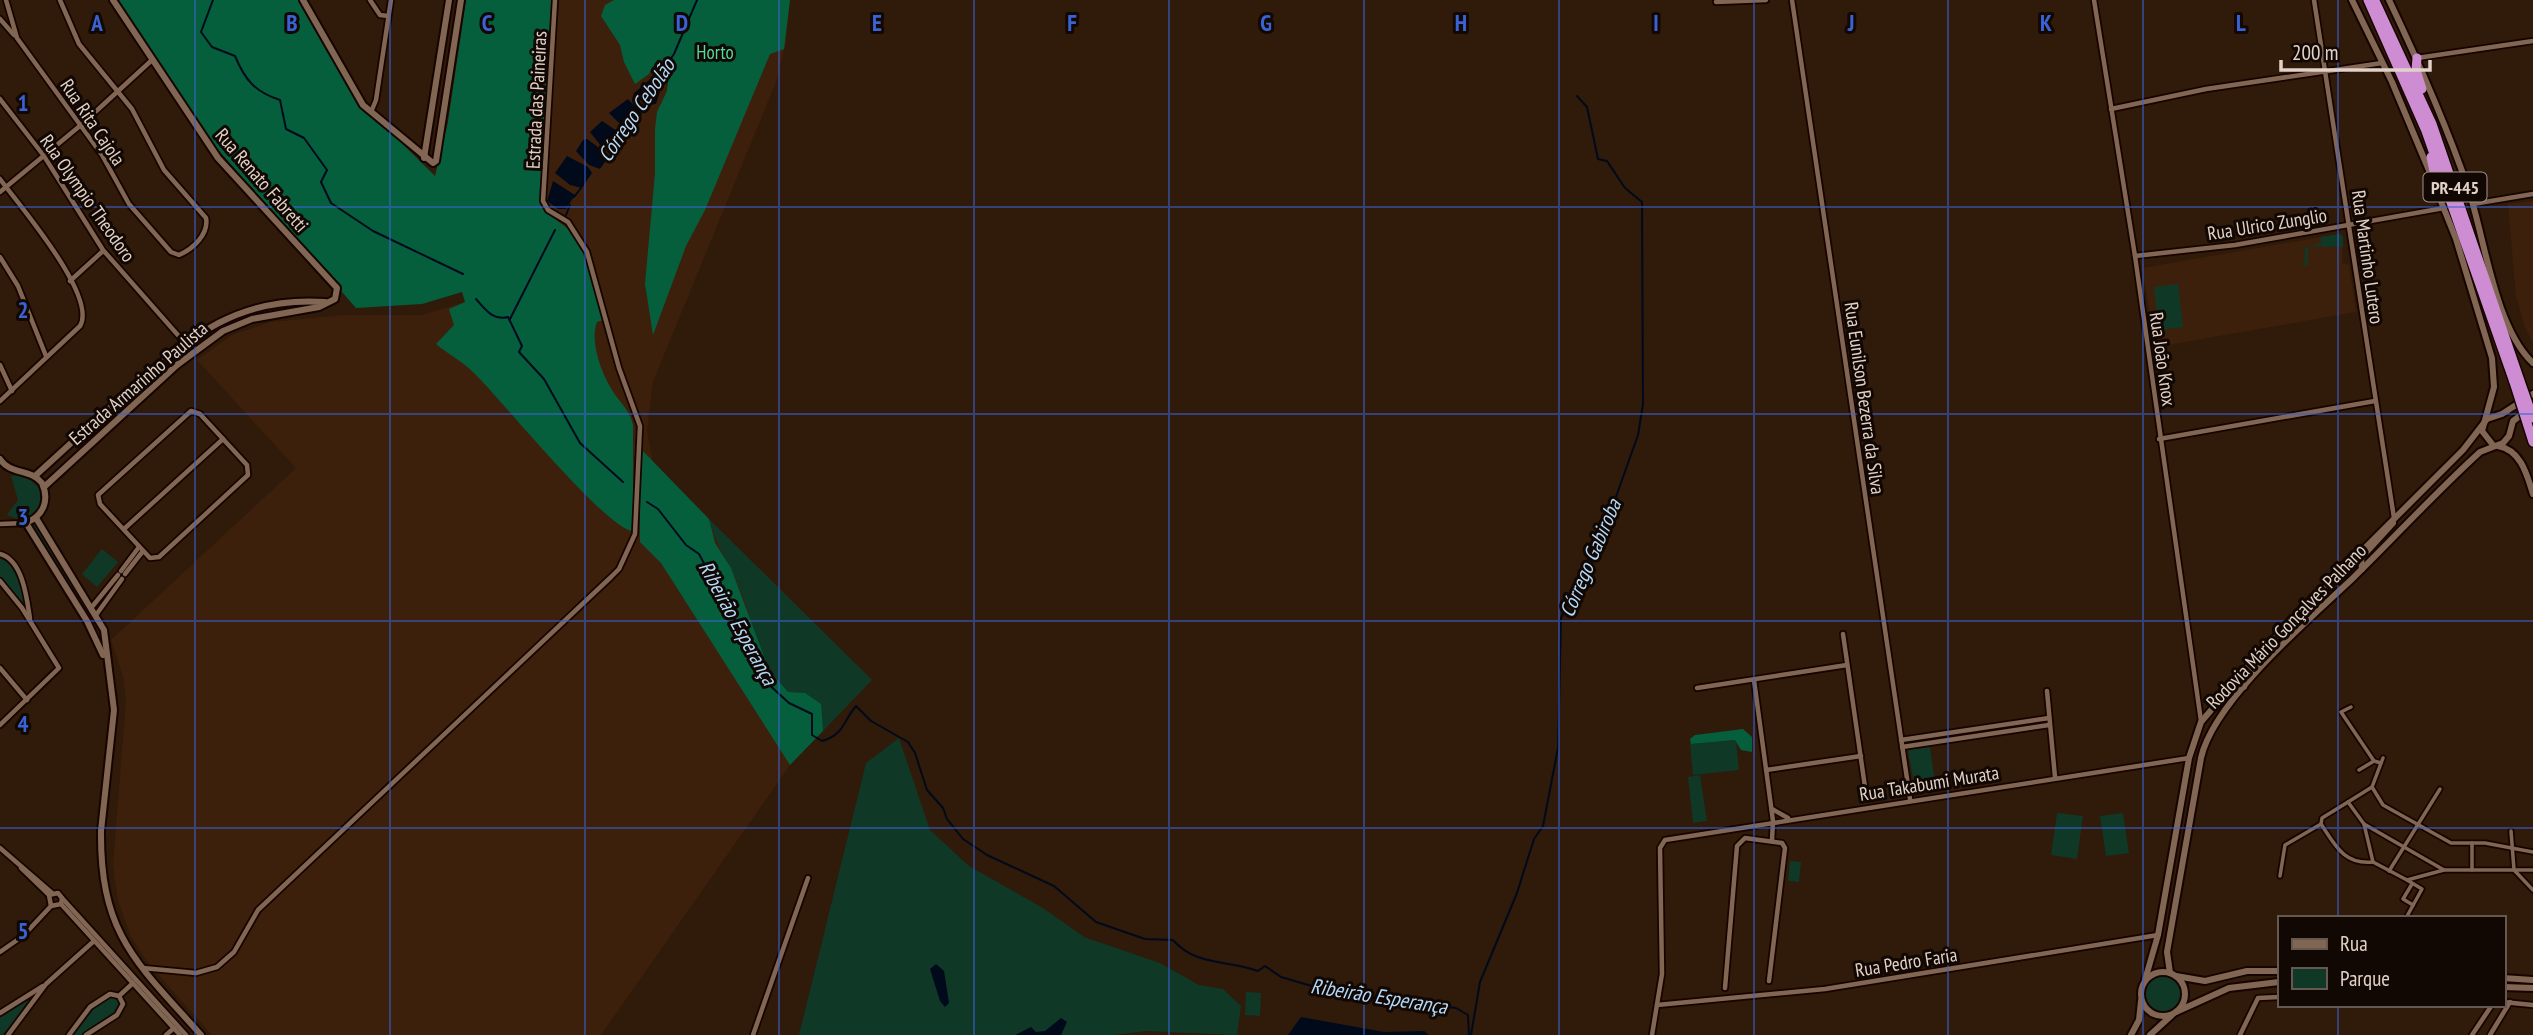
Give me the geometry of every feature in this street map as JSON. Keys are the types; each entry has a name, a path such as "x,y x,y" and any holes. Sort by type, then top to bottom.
{"highway":[{"name":"PR-445","path":"2368,0 2429,127 2517,382"},
{"name":"PR-445","path":"2374,0 2462,207 2517,382"},
{"path":"2417,58 2416,70 2429,127 2439,195"},
{"path":"2462,207 2487,262"},
{"path":"2517,382 2530,421 2533,442"}],"street":[{"name":"Rua Rita Cajola","path":"6,0 17,38 81,125 130,204 171,252 179,255 205,234 208,228 206,218 164,170 132,109 118,93"},
{"path":"60,0 79,44 118,93"},
{"name":"Rua Renato Fabretti","path":"113,0 218,158 337,288 337,297 327,302"},
{"path":"303,0 356,95 370,112 424,158 436,161 461,0"},
{"path":"370,0 380,15 388,16"},
{"path":"370,112 376,100 391,0"},
{"path":"424,158 449,0"},
{"name":"Estrada das Paineiras","path":"142,968 196,973 226,961 238,947 252,916 268,900 619,569 635,534 640,426 619,368 587,252 568,222 548,211 543,201 555,0"},
{"path":"1716,2 1766,0"},
{"name":"Rua Eunilson Bezerra da Silva","path":"1792,0 1910,799"},
{"name":"Rua João Knox","path":"2094,0 2135,256 2201,722"},
{"name":"Rua Martinho Lutero","path":"2314,0 2394,518"},
{"name":"PR-445","path":"2352,0 2439,195"},
{"path":"2389,0 2417,58 2473,204 2501,306 2531,361"},
{"path":"0,19 17,38"},
{"path":"2417,58 2533,41"},
{"path":"0,192 118,93 152,60"},
{"path":"2111,108 2206,89 2382,63"},
{"name":"Rua Olympio Theodoro","path":"0,99 44,156 103,250 184,342"},
{"path":"0,180 47,240 70,281 83,320 0,401"},
{"path":"2473,204 2533,194"},
{"path":"2439,195 2492,358 2494,387 2483,424 2483,434 2496,445 2515,454 2533,494"},
{"name":"Rua Ulrico Zunglio","path":"2135,256 2235,245 2444,208"},
{"path":"70,281 103,250"},
{"path":"0,257 18,286 46,356"},
{"name":"Estrada Armarinho Paulista","path":"35,476 184,342 217,322 249,309 295,301 327,302"},
{"name":"Estrada Armarinho Paulista","path":"44,486 177,365 223,331 253,319 308,310 327,302"},
{"path":"0,365 12,391"},
{"path":"2483,424 2533,394"},
{"path":"2159,439 2375,401"},
{"name":"Rodovia Mário Gonçalves Palhano","path":"2173,975 2166,958 2202,751 2212,728 2243,689 2311,619 2474,458 2509,436 2513,421 2533,408"},
{"path":"192,411 200,414 223,439 249,471 246,478 157,558 150,558 97,498 99,492 185,413 192,411"},
{"name":"Rodovia Mário Gonçalves Palhano","path":"2146,980 2158,935 2189,758 2201,722 2237,678 2463,450 2483,424"},
{"path":"124,529 223,439"},
{"path":"0,459 9,468 35,476 44,486 45,503 36,518 26,523 3,523"},
{"path":"36,518 104,631 114,710 101,852 117,931 128,951 201,1035"},
{"path":"2362,569 2361,558 2386,532 2394,518"},
{"path":"26,523 87,621 108,666"},
{"path":"87,621 141,549"},
{"path":"0,554 13,561 31,623"},
{"path":"2334,578 2349,571 2349,582"},
{"path":"0,581 22,608 59,668 0,725"},
{"path":"22,608 28,606"},
{"path":"2302,611 2311,619"},
{"path":"1843,634 1866,794"},
{"path":"2243,689 2249,675 2280,634"},
{"path":"1697,688 1847,665"},
{"path":"0,668 27,700"},
{"path":"1754,680 1772,810 1772,840"},
{"path":"2047,691 2055,778"},
{"path":"2351,707 2341,712 2374,761"},
{"path":"1901,740 2049,718"},
{"path":"1902,747 2049,725"},
{"path":"1975,729 1975,736"},
{"path":"1766,770 1861,756"},
{"name":"Rua Takabumi Murata","path":"1657,1005 1662,974 1660,848 1665,840 1674,836 1910,799 2189,758"},
{"path":"2359,770 2374,761 2382,761 2372,787 2322,818 2321,824 2340,853 2358,864 2373,862 2422,889 2407,916"},
{"path":"2372,787 2383,805 2451,844 2472,843 2533,852"},
{"path":"2389,871 2440,789"},
{"path":"1770,797 1772,822"},
{"path":"2348,802 2364,824 2373,862"},
{"path":"1772,810 1789,818"},
{"path":"2280,876 2285,845 2321,824"},
{"path":"2364,824 2444,870"},
{"path":"2511,831 2514,870 2533,890"},
{"path":"1725,988 1737,846 1745,838 1772,840 1782,843 1785,848 1769,981"},
{"path":"2472,843 2472,870"},
{"path":"0,848 50,894 51,906"},
{"path":"2407,880 2444,870 2533,870"},
{"path":"753,1035 808,878"},
{"path":"2412,884 2403,899 2413,905"},
{"path":"50,894 58,893 61,901 94,941 180,1035"},
{"path":"0,952 23,936 51,906 61,901"},
{"path":"61,901 186,1035"},
{"name":"Rua Pedro Faria","path":"1657,1005 1825,989 2158,935"},
{"path":"0,1013 46,984 94,941"},
{"path":"2131,1035 2139,1020 2146,980 2156,973 2205,981 2240,972 2278,971"},
{"path":"2150,1035 2174,1013 2185,995 2173,975"},
{"path":"2505,978 2533,979"},
{"path":"2141,999 2153,1014 2174,1013 2229,988 2278,982"},
{"path":"119,996 133,983"},
{"path":"8,1035 46,984"},
{"path":"2505,988 2533,988"},
{"path":"69,1035 100,999 110,994 119,996"},
{"path":"29,995 33,1000"},
{"path":"86,1035 120,1011 122,1004 119,996"},
{"path":"2240,1035 2255,1002 2264,996 2278,997"},
{"path":"2505,1002 2533,1005"},
{"path":"2490,1035 2510,1002"},
{"path":"1651,1035 1657,1005"},
{"path":"2472,1035 2491,1007"},
{"path":"166,1035 174,1028"}],"shaded area":[{"path":"466,0 790,0 786,42 776,82 653,382 647,430 653,464 872,680 790,765 601,1035 212,1035 149,964 131,937 118,901 113,865 126,700 123,676 111,640 296,468 197,360 232,335 271,322 344,315 422,315 465,302 448,122"},
{"path":"2533,201 2533,343 2524,325 2516,296 2508,204"},
{"path":"2339,234 2343,236 2342,263 2349,265 2356,312 2156,347 2142,268"}],"green space":[{"path":"115,0 300,0 352,94 435,176 448,122 466,0 552,0 541,204 576,237 593,277 603,320 597,322 595,330 596,350 606,380 633,425 633,531 620,525 601,509 474,373 436,344 454,325 449,309 465,302 462,292 422,304 356,308 214,145"},
{"name":"Horto","path":"614,0 790,0 784,49 770,54 705,210 686,246 653,335 645,284 655,173 655,129 657,112 667,91 669,72 653,66 649,74 635,84 624,62 620,45 601,16 605,5"},
{"path":"2339,234 2343,236 2343,247 2310,246 2321,243 2321,237"},
{"path":"2308,247 2308,265 2300,265 2305,262 2305,249 2300,249"},
{"path":"2178,284 2183,327 2159,330 2154,287"},
{"path":"639,447 709,519 715,543 731,568 769,670 788,692 805,693 821,704 823,731 790,765 661,563 640,542"},
{"path":"25,475 40,489 40,508 29,518 20,520 7,515 18,500 11,476"},
{"path":"709,519 872,680 823,731 798,692 788,692 770,669 757,641 738,584"},
{"path":"35,524 91,613 89,616 31,525"},
{"path":"102,549 118,562 97,587 82,574"},
{"path":"0,558 15,571 26,606 0,577"},
{"path":"1743,729 1752,737 1752,752 1741,750 1735,740 1691,744 1690,739 1695,735"},
{"path":"899,738 930,830 969,866 1043,908 1084,937 1160,963 1199,985 1223,989 1241,1006 1237,1035 1146,1031 1113,1035 799,1035 866,763"},
{"path":"1736,740 1739,770 1693,775 1690,744"},
{"path":"1930,747 1936,789 1919,792 1915,790 1908,750"},
{"path":"1700,775 1707,821 1693,823 1688,777"},
{"path":"2057,813 2083,816 2077,859 2051,855"},
{"path":"2123,813 2129,853 2106,856 2100,816"},
{"path":"1790,861 1801,862 1799,882 1788,881"},
{"path":"2162,976 2175,982 2181,995 2175,1008 2162,1014 2149,1008 2143,995 2149,982"},
{"path":"1246,992 1261,993 1260,1016 1245,1015"},
{"path":"111,995 120,1002 118,1010 83,1035 72,1035 91,1009"},
{"path":"29,1000 9,1031 0,1035 0,1015"}],"water":[{"path":"666,72 656,104 647,105 633,94 655,75"},
{"path":"628,99 642,114 629,133 609,113"},
{"path":"602,121 623,135 624,141 615,152 601,146 590,132"},
{"path":"587,139 602,150 607,159 600,169 589,165 576,151 583,140"},
{"path":"567,156 588,167 592,173 582,188 570,185 555,173"},
{"path":"553,181 575,195 566,209 558,209 547,201"},
{"path":"936,964 944,971 949,1003 945,1007 940,1001 930,969"},
{"path":"1301,1017 1384,1032 1424,1031 1429,1035 1288,1035"},
{"path":"1061,1018 1067,1022 1061,1035 1015,1035 1031,1027 1036,1032 1045,1031"}],"waterway":[{"name":"Ribeirão Esperança","path":"213,0 201,32 212,47 235,56 243,72 257,89 280,100 286,129 304,138 327,170 321,182 331,203 373,231 463,274"},
{"name":"Córrego Cebolão","path":"660,74 674,54 697,0"},
{"name":"Córrego Gabiroba","path":"1471,1035 1480,982 1517,893 1534,839 1543,826 1558,748 1561,618 1612,508 1638,435 1643,404 1642,202 1625,188 1607,161 1598,159 1587,107 1577,96"},
{"name":"Córrego Cebolão","path":"574,197 581,188"},
{"name":"Córrego Cebolão","path":"566,215 570,205"},
{"name":"Córrego Cebolão","path":"510,319 555,230"},
{"name":"Ribeirão Esperança","path":"476,299 494,316 508,317 522,346 519,352 544,379 580,443 623,482"},
{"name":"Ribeirão Esperança","path":"647,502 658,509 686,545 699,554 731,614 753,645 766,682 789,703 812,714 812,735 822,741 835,735 856,706 871,721 908,742 915,753 927,790 943,808 947,819 963,839 987,855 1054,886 1096,922 1145,939 1173,940 1191,954 1213,961 1258,971 1265,966 1281,977 1339,994 1456,1008 1468,1015 1469,1035"}]}
